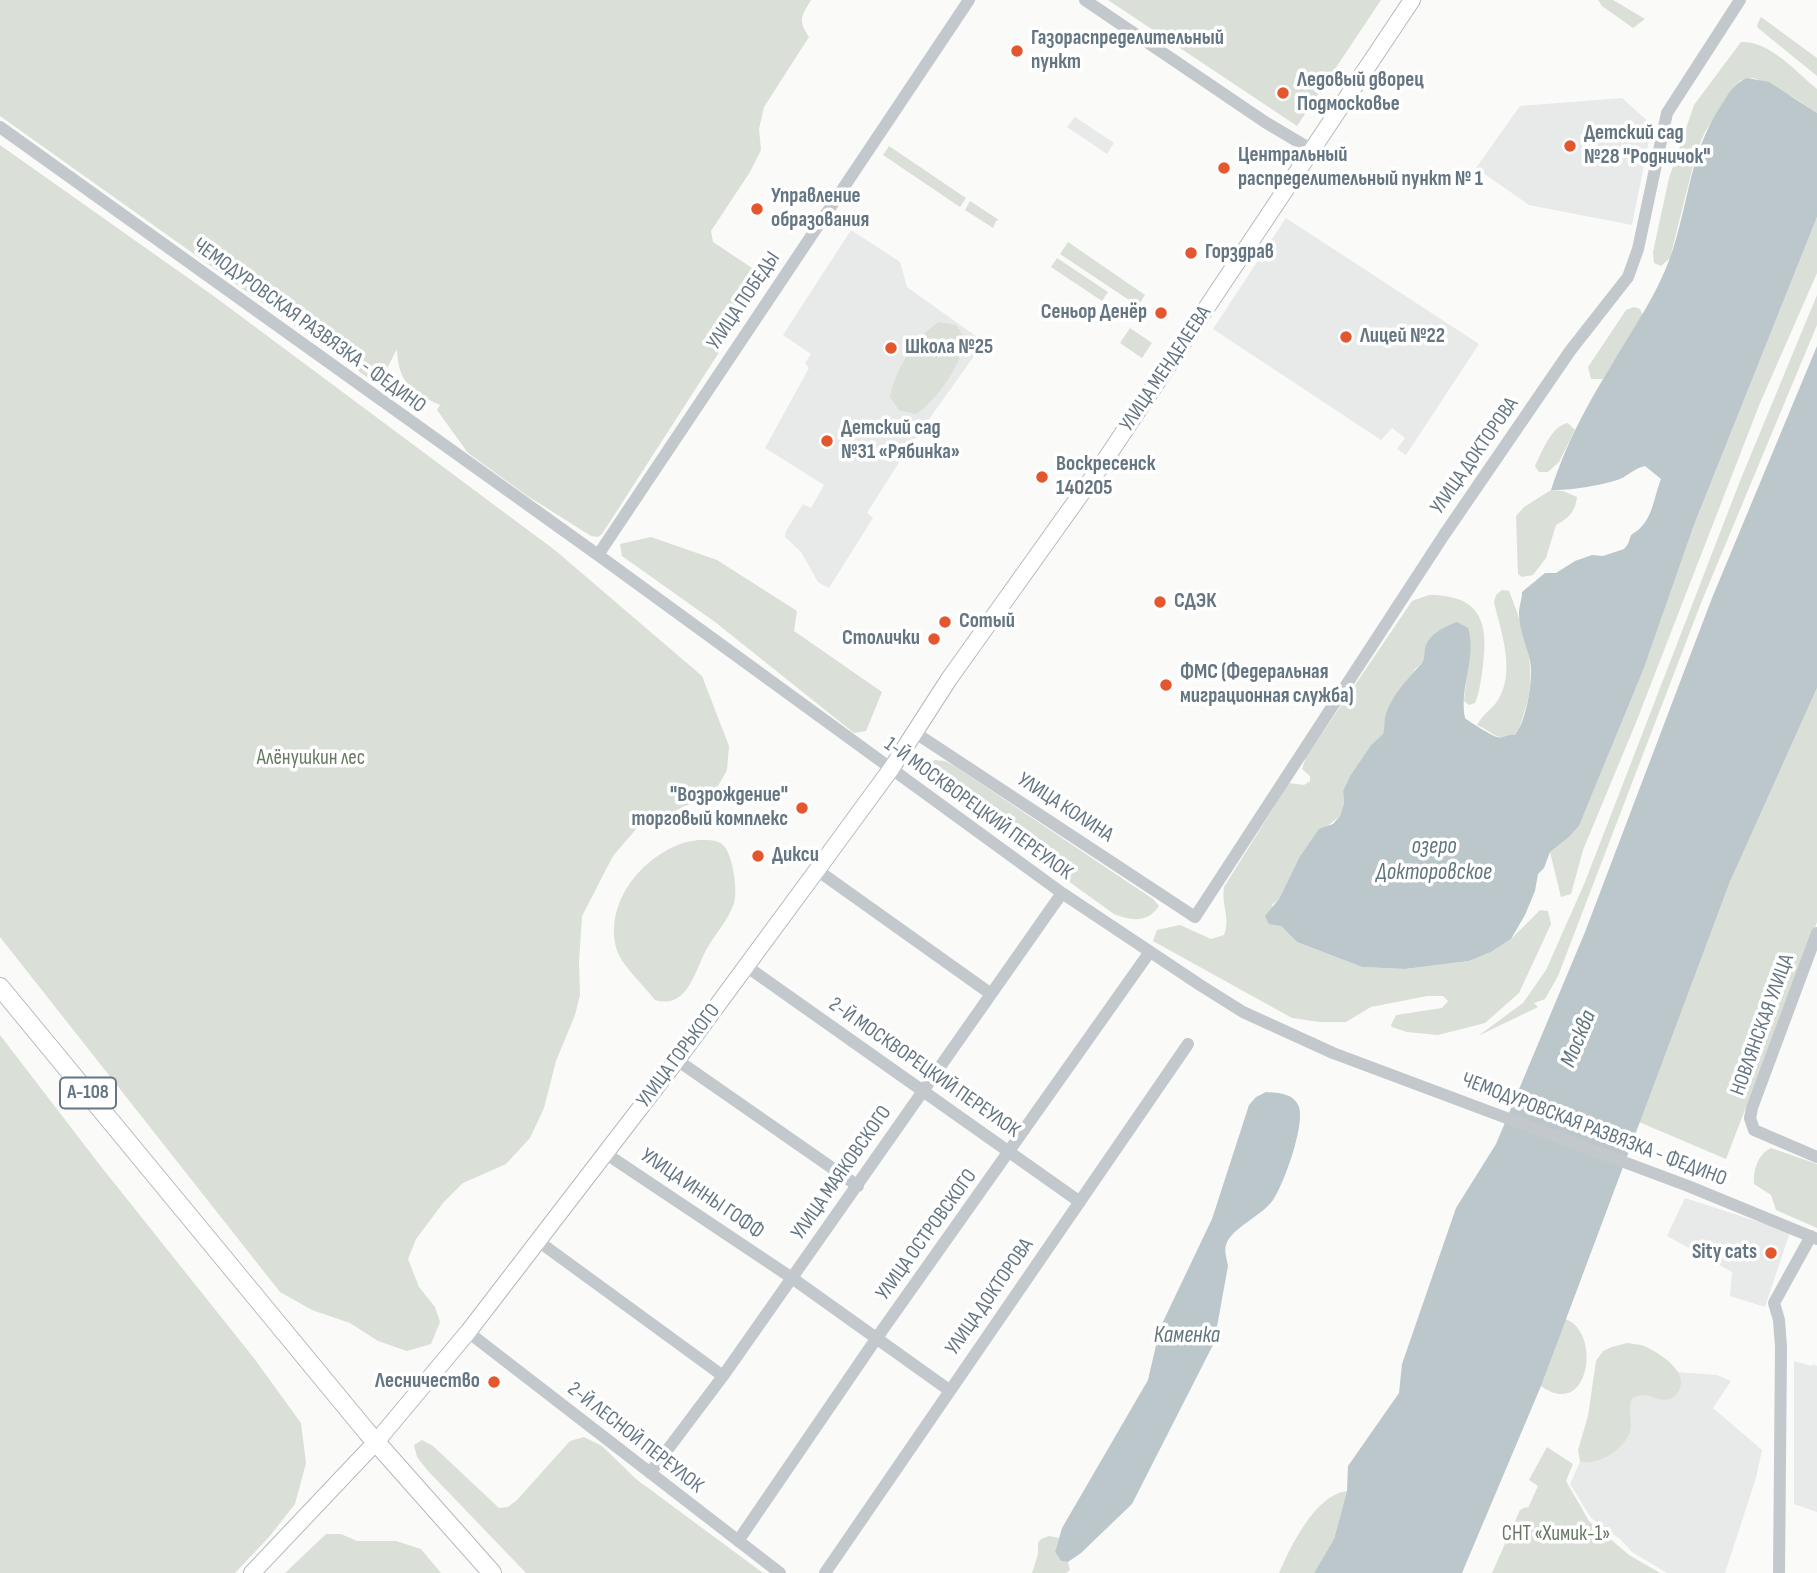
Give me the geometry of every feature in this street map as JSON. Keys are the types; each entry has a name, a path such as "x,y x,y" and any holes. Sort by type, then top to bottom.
{"highway":[{"name":"А-108","path":"0,987 376,1442 492,1573"}],"main road":[{"name":"УЛИЦА МЕНДЕЛЕЕВА","path":"891,769 914,732 1101,466 1412,0"},
{"name":"УЛИЦА ГОРЬКОГО","path":"252,1573 376,1442 468,1332 677,1060 891,769"}],"street":[{"name":"УЛИЦА ПОБЕДЫ","path":"598,555 969,0"},
{"path":"1085,0 1255,115 1312,150"},
{"name":"УЛИЦА ДОКТОРОВА","path":"1195,916 1444,535 1570,351 1628,277 1638,249 1667,113 1741,0"},
{"name":"ЧЕМОДУРОВСКАЯ РАЗВЯЗКА - ФЕДИНО","path":"0,127 598,555"},
{"name":"1-Й МОСКВОРЕЦКИЙ ПЕРЕУЛОК","path":"598,555 1062,894 1149,953 1243,1012 1294,1037 1357,1062"},
{"name":"УЛИЦА КОЛИНА","path":"914,732 1195,916"},
{"path":"817,870 991,994"},
{"name":"УЛИЦА МАЯКОВСКОГО","path":"650,1473 723,1376 1062,894"},
{"name":"НОВЛЯНСКАЯ УЛИЦА","path":"1817,933 1750,1118 1754,1130 1817,1157"},
{"name":"УЛИЦА ОСТРОВСКОГО","path":"738,1541 876,1339 1149,953"},
{"name":"2-Й МОСКВОРЕЦКИЙ ПЕРЕУЛОК","path":"746,966 1080,1202"},
{"name":"УЛИЦА ДОКТОРОВА","path":"825,1573 1188,1044"},
{"path":"677,1060 858,1186"},
{"name":"ЧЕМОДУРОВСКАЯ РАЗВЯЗКА - ФЕДИНО","path":"1357,1062 1674,1181 1814,1237"},
{"name":"УЛИЦА ИННЫ ГОФФ","path":"605,1153 792,1278 949,1390"},
{"path":"1779,1573 1781,1347 1774,1303 1814,1237"},
{"path":"538,1241 723,1376"},
{"name":"2-Й ЛЕСНОЙ ПЕРЕУЛОК","path":"468,1332 780,1573"}],"shaded area":[{"name":"Детский сад №28 \"Родничок\"","path":"1622,98 1652,125 1632,225 1529,205 1476,168 1520,106"},
{"path":"1075,117 1114,143 1107,154 1067,127"},
{"name":"Лицей №22","path":"1286,218 1479,344 1406,455 1397,449 1405,438 1392,428 1381,440 1213,329"},
{"name":"Школа №25","path":"851,230 900,262 907,287 984,342 905,453 867,513 873,518 829,588 818,582 801,552 785,537 803,504 811,508 824,485 765,448 809,368 805,363 811,354 783,335"},
{"path":"1685,1198 1790,1232 1765,1307 1730,1296 1732,1272 1667,1236"},
{"path":"1794,1361 1817,1366 1817,1512 1794,1504"},
{"path":"1622,1368 1717,1375 1731,1381 1713,1408 1762,1450 1756,1478 1725,1573 1667,1573 1632,1552 1620,1539 1591,1518 1570,1484"}],"green space":[{"path":"0,0 811,0 802,18 803,27 809,37 764,107 759,129 761,150 750,172 711,231 713,242 767,278 602,534 598,537 591,536 526,495 468,453 437,410 440,405 414,390 403,378 397,349 382,378 371,380 0,116"},
{"name":"Ледовый дворец Подмосковье","path":"1108,0 1381,0 1297,126"},
{"path":"1598,0 1613,0 1645,19 1633,28 1602,6"},
{"path":"1761,17 1817,58 1817,76 1758,28"},
{"path":"1741,42 1762,46 1772,52 1817,89 1817,113 1795,98 1753,78 1741,80 1734,86 1697,150 1670,258 1661,266 1654,263 1653,252 1669,178 1694,105"},
{"name":"Алёнушкин лес","path":"0,145 215,297 556,551 702,676 729,746 727,770 714,793 637,828 613,856 582,916 580,995 575,1015 556,1061 544,1108 530,1138 506,1164 463,1183 443,1203 416,1239 408,1259 419,1287 435,1307 440,1322 431,1344 407,1351 378,1341 350,1323 312,1310 280,1292 0,937"},
{"path":"889,146 966,198 960,207 883,155"},
{"path":"970,201 999,220 993,228 965,210"},
{"path":"1817,217 1817,273 1760,403 1635,725 1583,850 1571,894 1561,897 1550,852 1579,826 1644,668 1694,525"},
{"path":"1068,242 1145,295 1138,306 1060,254"},
{"path":"1057,258 1108,292 1102,301 1051,267"},
{"path":"1817,295 1817,325 1701,603 1558,976 1545,999 1534,1003 1538,1007 1478,1036 1523,1003 1546,970 1585,882 1740,481"},
{"path":"1634,307 1640,309 1643,316 1603,379 1591,379 1588,367 1626,310"},
{"path":"939,322 956,325 965,339 958,360 940,390 925,407 916,414 899,410 890,397 902,365 922,336"},
{"path":"1130,328 1152,343 1142,358 1120,343"},
{"path":"1568,423 1575,430 1559,462 1548,472 1539,472 1535,466 1548,440 1557,429"},
{"path":"1551,490 1563,491 1577,497 1575,507 1568,517 1556,525 1546,558 1533,575 1522,577 1518,574 1516,516 1524,507"},
{"path":"651,537 717,560 797,611 794,631 882,692 866,731 854,733 715,622 622,556 620,544"},
{"path":"1502,590 1509,591 1525,637 1530,662 1528,698 1518,733 1505,737 1496,736 1477,725 1498,700 1506,677 1505,651 1494,602 1496,595"},
{"path":"1429,595 1460,600 1470,606 1482,624 1484,650 1475,703 1469,705 1464,701 1468,665 1425,650 1423,661 1415,669 1383,734 1371,745 1350,776 1343,791 1344,803 1340,816 1325,828 1299,858 1279,899 1272,905 1281,926 1297,942 1362,967 1405,969 1469,961 1491,952 1511,939 1540,910 1548,911 1551,924 1519,993 1485,1023 1438,1035 1407,1032 1392,1027 1396,1015 1442,1008 1448,1001 1443,996 1427,996 1371,1007 1346,1022 1292,1018 1153,941 1157,930 1180,925 1211,939 1224,935 1227,923 1224,887 1289,783 1304,785 1310,781 1310,776 1302,769 1306,757 1412,601"},
{"path":"1817,688 1817,922 1726,1159 1639,1122 1729,884"},
{"path":"935,760 945,761 956,767 1153,899 1159,906 1155,912 1139,919 1114,914 929,781 924,772 925,765"},
{"path":"699,840 719,842 727,851 734,874 734,903 688,987 675,999 666,1002 655,1000 618,953 614,936 619,904 627,888 649,862 678,845"},
{"path":"0,1035 253,1357 301,1423 306,1463 295,1504 235,1573 0,1573"},
{"path":"1771,1148 1817,1164 1817,1228 1776,1210 1771,1195 1754,1184 1757,1163"},
{"path":"1565,1319 1577,1327 1584,1339 1587,1355 1580,1383 1571,1392 1558,1394 1541,1386"},
{"path":"1627,1343 1644,1346 1670,1362 1679,1375 1680,1388 1673,1398 1669,1399 1648,1395 1632,1398 1630,1431 1623,1444 1602,1459 1580,1461 1578,1450 1588,1416 1596,1361 1603,1351"},
{"path":"584,1437 602,1446 636,1479 763,1573 526,1573 428,1471 417,1457 414,1445 422,1440 433,1446 499,1508 508,1507 517,1500 570,1441"},
{"name":"СНТ «Химик-1»","path":"1547,1447 1573,1464 1566,1481 1589,1521 1629,1555 1660,1573 1492,1573 1520,1510 1528,1508 1538,1486 1529,1480"},
{"path":"1347,1491 1334,1539 1314,1573 1279,1573 1305,1523 1325,1502"},
{"path":"326,1534 341,1534 357,1541 396,1541 421,1549 441,1573 285,1573"},
{"path":"1049,1536 1059,1538 1055,1552 1061,1561 1068,1562 1070,1570 1066,1573 1032,1573 1038,1554 1038,1543"}],"water":[{"name":"озеро Докторовское","path":"1747,78 1769,82 1817,113 1817,217 1694,525 1644,668 1579,826 1550,852 1544,868 1538,874 1535,891 1525,915 1511,939 1491,952 1469,961 1405,969 1362,967 1297,942 1281,926 1269,924 1265,916 1279,899 1299,858 1319,829 1333,824 1340,816 1344,803 1343,791 1350,776 1371,745 1383,734 1391,703 1424,659 1429,639 1457,622 1468,628 1470,650 1464,695 1465,718 1495,736 1515,735 1526,711 1531,678 1530,661 1519,619 1522,592 1545,573 1556,573 1575,561 1592,555 1603,556 1624,549 1631,535 1648,517 1661,479 1645,466 1620,479 1605,483 1551,490 1578,424 1661,279 1679,230 1697,157 1711,122 1732,89"},
{"name":"Москва","path":"1817,346 1817,688 1729,884 1541,1386 1462,1573 1314,1573 1334,1539 1347,1491 1348,1466 1399,1393 1402,1364 1456,1208 1496,1144 1585,932 1712,598"},
{"name":"Каменка","path":"1266,1092 1286,1095 1297,1102 1299,1127 1288,1168 1278,1192 1268,1206 1234,1233 1226,1245 1228,1266 1214,1343 1132,1504 1081,1553 1068,1562 1061,1561 1055,1552 1062,1528 1148,1380 1160,1328 1212,1219 1249,1105 1256,1097"}],"place":[{"name":"Газораспределительный пункт","path":"1017,51"},
{"name":"Ледовый дворец Подмосковье","path":"1283,93"},
{"name":"Детский сад №28 \"Родничок\"","path":"1570,146"},
{"name":"Центральный распределительный пункт № 1","path":"1224,168"},
{"name":"Управление образования","path":"757,209"},
{"name":"Горздрав","path":"1191,253"},
{"name":"Сеньор Денёр","path":"1161,313"},
{"name":"Лицей №22","path":"1346,337"},
{"name":"Школа №25","path":"891,348"},
{"name":"Детский сад №31 «Рябинка»","path":"827,441"},
{"name":"Воскресенск 140205","path":"1042,477"},
{"name":"СДЭК","path":"1160,602"},
{"name":"Сотый","path":"945,622"},
{"name":"Столички","path":"934,639"},
{"name":"ФМС (Федеральная миграционная служба)","path":"1166,685"},
{"name":"\"Возрождение\" торговый комплекс","path":"802,808"},
{"name":"Дикси","path":"758,856"},
{"name":"Sity cats","path":"1771,1253"},
{"name":"Лесничество","path":"494,1382"}]}
